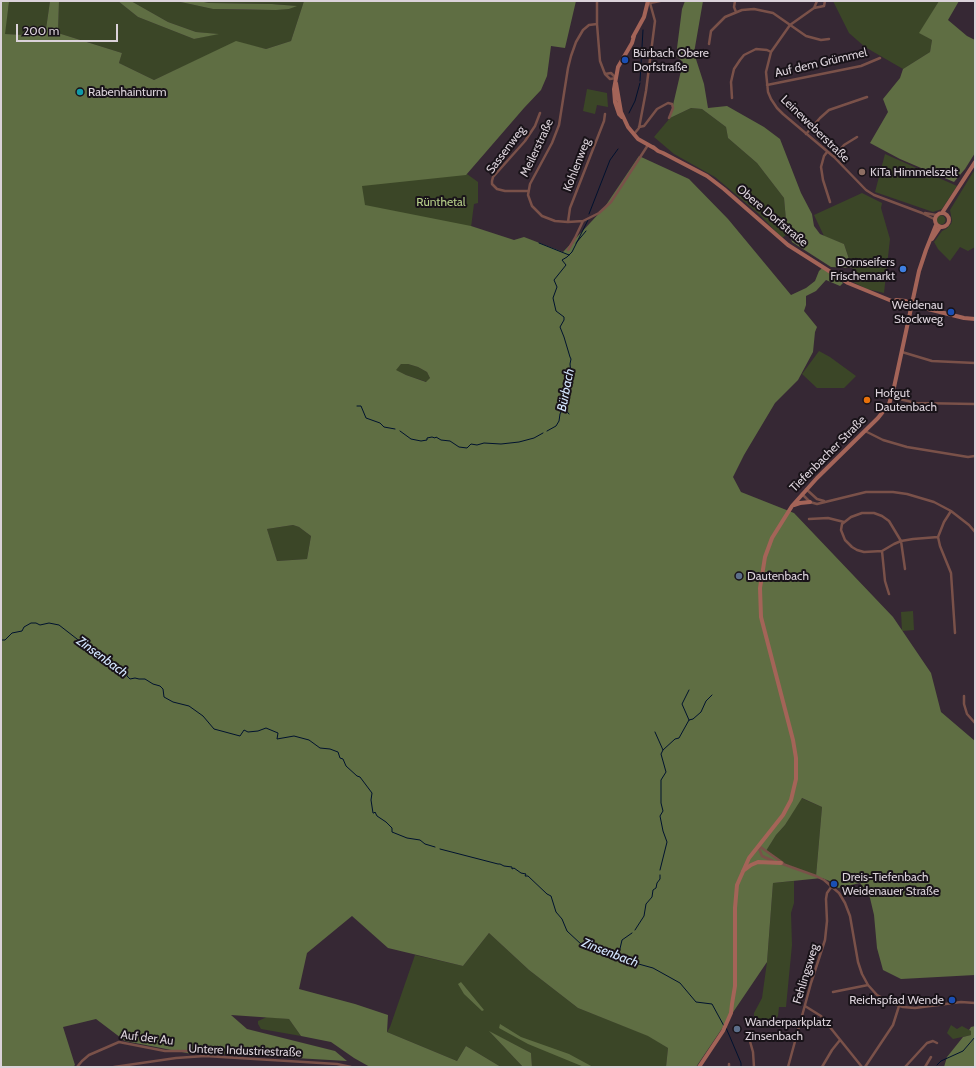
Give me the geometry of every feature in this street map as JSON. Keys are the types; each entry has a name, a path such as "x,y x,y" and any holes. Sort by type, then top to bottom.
{"street":[{"path":"597,1 600,61 605,74 610,79 617,75"},
{"path":"634,134 638,128 646,91 655,21 648,3 660,1"},
{"path":"735,1 734,7 736,12"},
{"path":"814,8 816,1"},
{"name":"Leineweberstraße","path":"825,1 824,6 814,8 790,25 771,52 766,72 768,92 777,108 834,157 866,190 874,195 935,217"},
{"name":"Obere Dorfstraße","path":"648,3 644,17 640,22 618,68 614,89 615,102 619,114 634,134 643,139 648,145 659,149 663,153 707,176 782,240 820,266 856,286 892,300 906,300 912,305 964,318 975,319"},
{"path":"709,44 714,28 726,17 746,9 761,10 773,13 806,36 821,40 829,39"},
{"name":"Meilerstraße","path":"597,24 586,27 576,42 568,68 559,125 552,143 532,178 528,191 529,200 538,214 555,221 583,221 599,213 611,202 648,145"},
{"path":"732,98 731,82 734,69 744,55 756,49 771,52"},
{"name":"Auf dem Grümmel","path":"767,86 861,66 880,58"},
{"path":"806,134 829,110 866,97"},
{"path":"638,128 644,126 657,109 668,103 672,104 673,108 669,118"},
{"name":"Sassenweg","path":"528,191 505,191 497,189 492,184 492,181 493,177 525,141 535,126 540,113"},
{"name":"Kohlenweg","path":"568,222 570,208 604,121 604,114"},
{"path":"834,157 844,145 857,137"},
{"path":"827,152 824,156 821,167 823,180 830,202"},
{"path":"944,214 948,218 948,223 945,226 938,226 935,217 944,214 975,162"},
{"path":"568,250 583,221"},
{"name":"Tiefenbacher Straße","path":"700,1067 723,1031 730,1014 734,996 735,897 742,873 749,858 780,820 786,810 795,786 797,769 793,740 761,617 761,582 765,557 769,545 781,521 792,506 806,489 885,410 892,397 919,271 929,243 938,226"},
{"path":"902,352 932,361 975,363"},
{"path":"892,397 916,403 975,404"},
{"path":"865,431 883,440 907,447 968,457 975,456"},
{"path":"806,489 817,498 827,501"},
{"path":"792,506 810,502 818,504 866,492 893,492 922,498 951,511 969,525 975,532"},
{"path":"802,494 810,502"},
{"path":"951,511 944,522 938,538 951,574 955,633"},
{"path":"905,569 902,541 889,521 882,516 874,513 856,514 844,522 841,526 842,535 848,544 857,550 864,552 882,551 902,541 938,538"},
{"path":"809,519 828,518 844,522"},
{"path":"882,551 885,582 889,594"},
{"path":"964,696 964,704 967,714 975,723"},
{"path":"758,846 764,858 816,876 832,886 839,893 846,903 850,916 858,962 862,974 868,985 878,995 899,1006 915,1008 950,1002 975,1003"},
{"path":"758,846 783,864"},
{"path":"742,873 751,865 758,862 783,864"},
{"name":"Fehlingsweg","path":"788,1067 811,983 825,940 827,921 826,899 827,893 832,886"},
{"path":"833,992 868,985"},
{"path":"805,1006 821,1016 863,1067 893,1025 899,1006"},
{"path":"749,1038 753,1052 754,1067"},
{"path":"822,1067 840,1040"},
{"path":"905,1067 927,1043 933,1041 937,1043"},
{"name":"Auf der Au","path":"77,1067 89,1055 118,1042 165,1051 210,1051 219,1053 220,1056"},
{"name":"Untere Industriestraße","path":"114,1067 197,1056 220,1056 337,1064 351,1067"},
{"path":"926,1067 931,1057"}],"green space":[{"path":"1,1 50,1 45,36 4,34 9,3"},
{"path":"50,1 59,1 58,33 122,53 119,63 154,80 236,41 266,49 291,41 304,1 576,1 565,48 551,46 547,76 541,90 466,175 362,186 365,205 471,226 514,240 524,237 563,252 604,208 639,156 689,179 728,219 791,295 806,288 815,281 819,271 822,268 837,277 843,283 840,286 826,280 816,291 806,296 804,311 817,327 813,352 798,380 775,403 744,455 733,477 741,492 794,513 893,617 931,673 941,712 975,741 975,975 901,979 883,970 877,948 874,915 870,898 860,883 838,888 832,882 822,878 773,883 767,962 696,1067 666,1067 668,1048 648,1036 578,1008 529,970 489,933 463,966 388,948 352,916 307,953 299,989 355,1004 388,1015 387,1032 457,1061 466,1046 501,1067 370,1067 331,1042 301,1036 289,1019 231,1015 247,1029 335,1051 347,1061 226,1054 192,1054 125,1041 96,1019 63,1027 75,1065 73,1067 1,1067 1,2 9,2 5,34 45,36","holes":["401,364 408,364 418,367 427,372 430,378 426,382 396,370","293,525 299,527 311,536 307,559 277,561 267,529","802,798 822,807 816,876 785,864 766,851 776,835 785,825"]},
{"path":"59,1 118,1 138,17 194,39 217,34 196,32 168,22 131,1 176,1 213,9 253,10 289,9 295,6 209,3 199,1 304,1 291,41 266,49 236,42 154,80 119,63 122,53 58,33"},
{"path":"118,1 131,1 168,22 196,32 219,34 194,39 138,17"},
{"path":"176,1 297,6 289,9 276,10 213,9"},
{"path":"685,1 703,1 694,53 704,84 708,108 727,106 764,127 780,139 801,193 812,214 814,226 820,234 844,244 852,268 831,267 792,242 786,220 784,198 757,163 728,138 726,127 702,109 691,108 670,118 683,62 676,56 682,9"},
{"path":"833,1 939,1 920,33 932,40 930,52 903,69 865,47 849,33"},
{"path":"939,1 959,1 948,20 967,36 975,40 975,153 965,169 954,182 900,159 870,143 888,112 883,99 900,78 903,69 930,52 932,40 919,33"},
{"path":"587,89 607,93 608,107 597,105 595,114 583,111"},
{"path":"691,108 702,109 726,127 728,138 757,163 784,198 786,235 782,238 759,214 715,177 674,154 654,137 670,118"},
{"path":"885,154 957,186 942,209 933,212 875,192"},
{"path":"975,169 975,247 968,251 960,247 950,261 938,249 934,242 942,231 951,224 952,221 950,210"},
{"name":"Rünthetal","path":"462,173 467,174 478,182 478,203 474,204 469,243 299,207 324,188"},
{"path":"862,193 882,203 881,208 890,239 884,293 867,289 853,282 853,270 844,244 824,236 814,215"},
{"path":"941,215 946,220 941,225 936,220"},
{"path":"819,351 856,376 844,388 817,388 802,374"},
{"path":"401,364 408,364 418,367 427,372 430,378 427,382 395,370"},
{"path":"293,525 299,527 311,536 307,559 277,561 267,529"},
{"path":"913,611 914,630 902,631 901,612"},
{"path":"801,798 822,807 816,876 785,864 766,851 776,835 785,825"},
{"path":"794,881 794,903 791,913 792,945 786,1007 779,1007 778,1016 768,1028 754,1026 754,1013 762,998 767,962 773,883"},
{"path":"489,933 529,970 578,1008 649,1036 668,1048 666,1067 532,1067 531,1053 490,1032 523,1067 501,1067 466,1046 457,1061 387,1032 415,955 463,966"},
{"path":"461,982 484,1010 482,1011 464,994 458,984"},
{"path":"267,1017 289,1019 301,1036 261,1029 258,1021"},
{"path":"500,1024 521,1037 569,1054 593,1067 584,1067 528,1044 499,1028"},
{"path":"951,1025 957,1029 962,1026 971,1031 971,1035 953,1039 947,1033"},
{"path":"975,1026 975,1067 944,1067 947,1057 963,1037 971,1035 971,1031 969,1030 971,1027"},
{"path":"489,1031 531,1053 532,1067 523,1067"}],"waterway":[{"name":"Bürbach","path":"640,81 643,30"},
{"name":"Bürbach","path":"629,113 635,101 640,83"},
{"name":"Bürbach","path":"589,214 610,160 618,149"},
{"name":"Bürbach","path":"547,431 556,426 559,421 560,414 565,403 566,391 569,387 568,382 571,374 571,359 560,327 564,317 556,311 553,298 557,287 554,280 566,265 562,260 572,252 588,220"},
{"name":"Bürbach","path":"576,243 586,231"},
{"path":"539,243 569,255"},
{"name":"Bürbach","path":"357,406 361,406 366,418 380,423 384,427 395,429"},
{"path":"563,407 569,414"},
{"name":"Bürbach","path":"400,431 411,439 421,441 427,440 427,438 436,437 441,440 450,441 459,447 467,448 471,444 477,445 484,443 501,444 519,442 534,438 543,433"},
{"name":"Zinsenbach","path":"1,640 5,640 12,633 22,631 24,627 31,623 40,625 49,623 59,625 95,653 100,653 102,657 109,661 109,665 112,665 115,669 126,671 127,676 130,679 145,679 160,686 163,689 164,697 173,702 189,706 203,716 214,729 240,736 244,730 248,732 266,728 278,733 277,739 294,736 309,740 320,748 338,752 340,758 343,759 346,766 360,777 372,793 371,800 373,813 375,812 377,816 386,822 392,828 392,832 407,838 420,840 425,844 435,847"},
{"path":"689,690 682,704 689,720"},
{"path":"663,750 675,739 679,738 689,720 693,719 701,712 706,701 712,695"},
{"path":"655,732 663,750 661,754 666,772 661,780 661,803 663,811 660,816 667,842 660,870"},
{"name":"Zinsenbach","path":"440,849 512,867 512,869 514,868 521,873 526,874 525,876 528,876 551,896 556,912 562,919 567,931 582,945 588,948 605,950 619,954 635,963 653,968 680,983 696,1002 712,1004 724,1026"},
{"path":"635,930 644,916 646,904 652,897 653,890 656,888 660,875"},
{"path":"619,953 622,940 632,933"},
{"name":"Zinsenbach","path":"726,1028 741,1063 741,1067"},
{"path":"937,1065 941,1061 963,1051 975,1037"}],"place":[{"name":"Bürbach Obere Dorfstraße","path":"625,60"},
{"name":"Rabenhainturm","path":"80,92"},
{"name":"KiTa Himmelszelt","path":"862,172"},
{"name":"Dornseifers Frischemarkt","path":"903,269"},
{"name":"Weidenau Stockweg","path":"951,312"},
{"name":"Hofgut Dautenbach","path":"867,400"},
{"name":"Dautenbach","path":"739,576"},
{"name":"Dreis-Tiefenbach Weidenauer Straße","path":"834,884"},
{"name":"Reichspfad Wende","path":"952,1000"},
{"name":"Wanderparkplatz Zinsenbach","path":"737,1029"}]}
